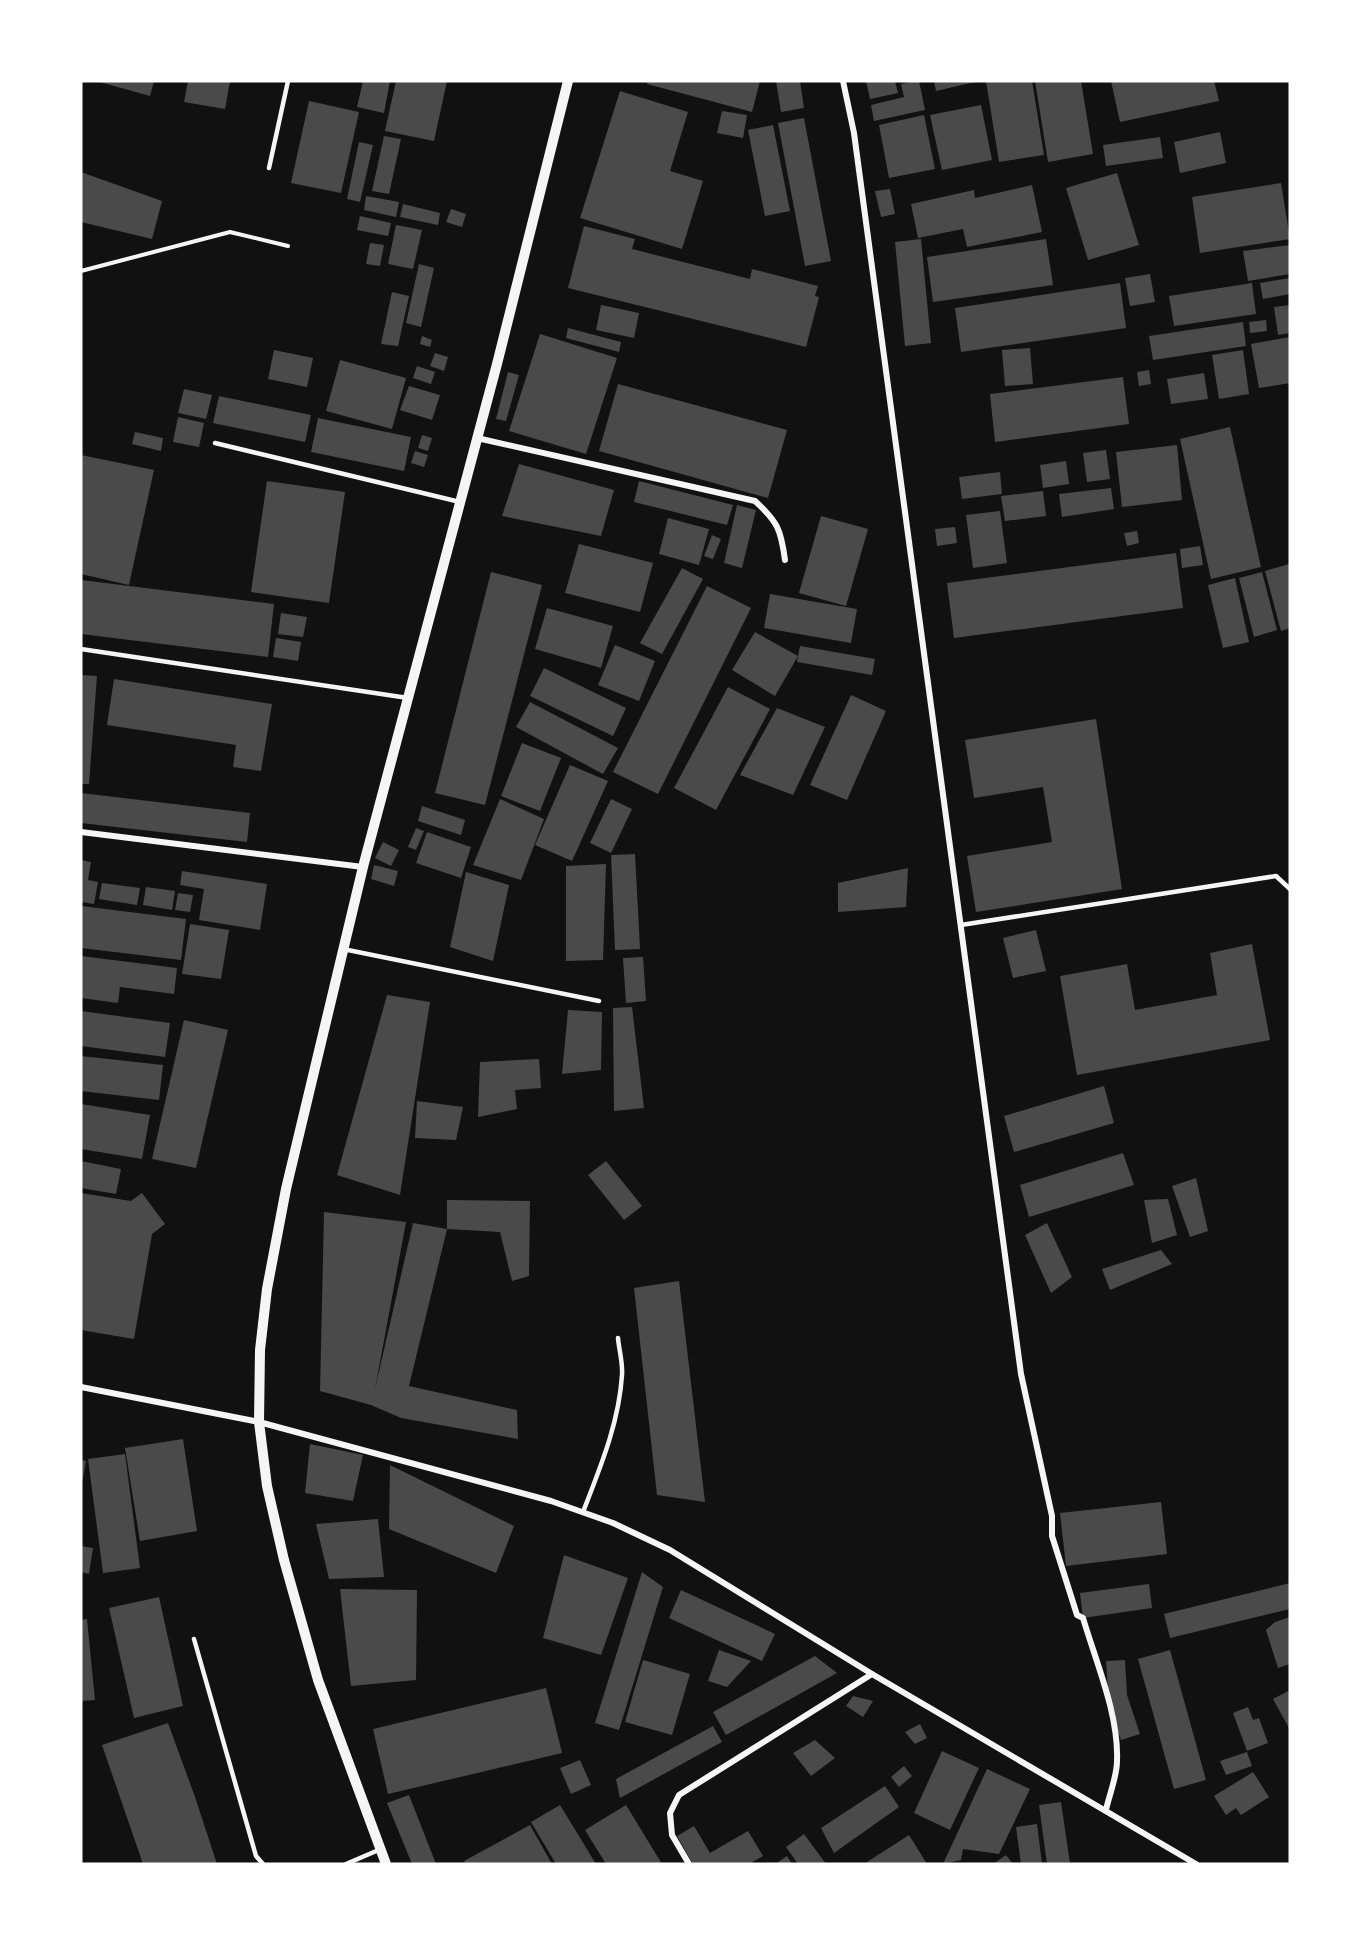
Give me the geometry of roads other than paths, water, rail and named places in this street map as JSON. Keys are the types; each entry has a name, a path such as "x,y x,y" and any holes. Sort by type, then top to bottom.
{"street":[{"path":"386,1864 318,1680 301,1624 267,1486 259,1422 260,1350 267,1289 286,1190 343,949 568,81"},
{"path":"843,81 856,144 1021,1374 1052,1516 1052,1536 1077,1615 1083,1618 1109,1704 1115,1734 1117,1762 1106,1810"},
{"path":"477,438 755,501 771,516 782,535 785,560"},
{"path":"81,832 363,867"},
{"path":"81,1387 259,1422 583,1512 613,1523 670,1550 872,1674 1196,1864"},
{"path":"689,1864 672,1835 670,1814 679,1795 872,1674"}],"lane":[{"path":"269,168 288,81"},
{"path":"215,443 460,502"},
{"path":"81,649 408,698"},
{"path":"961,925 1276,876 1290,889"},
{"path":"343,949 599,1000"},
{"path":"583,1512 608,1450 618,1403 622,1373 618,1338"},
{"path":"194,1639 256,1856 263,1864"},
{"path":"346,1864 381,1849"}]}
